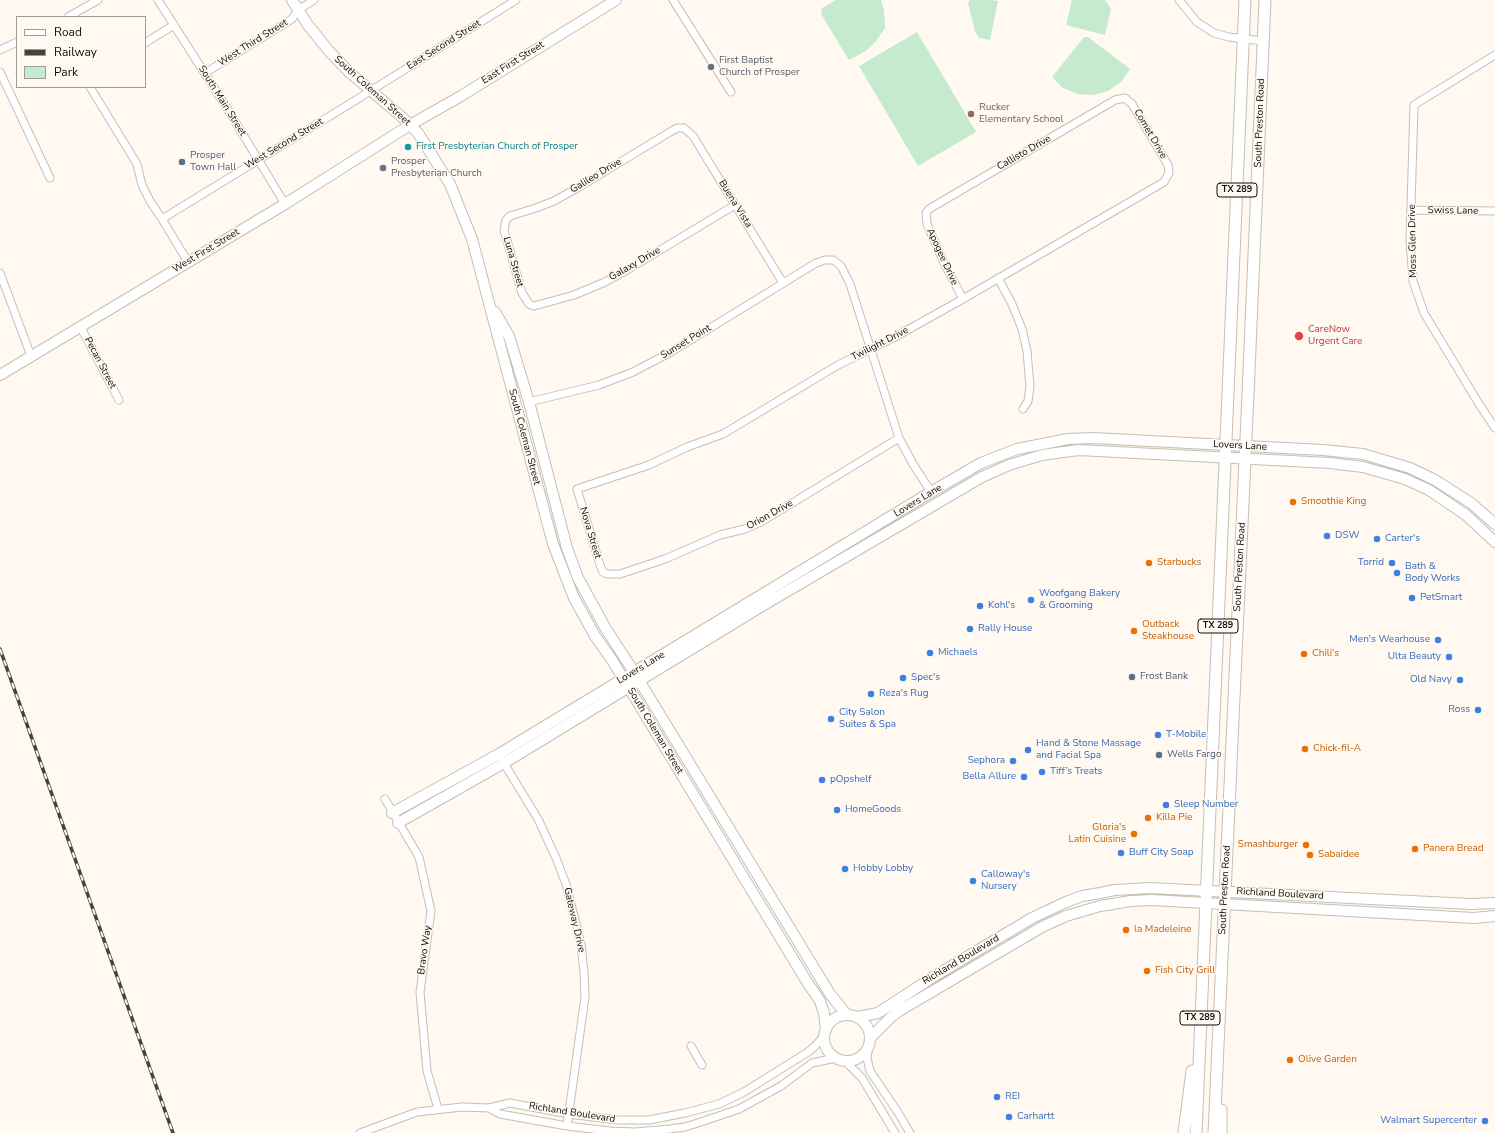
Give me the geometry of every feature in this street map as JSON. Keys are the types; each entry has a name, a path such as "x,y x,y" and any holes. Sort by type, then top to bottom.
{"main road":[{"name":"South Preston Road","path":"1196,1133 1227,445 1245,0"},
{"name":"South Preston Road","path":"1214,1133 1265,0"},
{"path":"1184,1133 1190,1077 1200,1027"},
{"path":"1218,1058 1222,1133"}],"street":[{"path":"70,16 98,0"},
{"name":"South Main Street","path":"158,0 205,73 285,204"},
{"name":"South Coleman Street","path":"292,0 329,51 350,72 410,125 425,144 450,184 472,239 553,544 574,598 792,958 820,1001 824,1013 825,1033"},
{"name":"West Third Street","path":"205,73 292,19 298,10 314,0"},
{"name":"East Second Street","path":"356,100 516,0"},
{"name":"East First Street","path":"410,125 466,93 616,0"},
{"path":"673,0 731,92"},
{"path":"1179,0 1191,16 1209,30 1224,36 1263,42"},
{"path":"146,42 174,25"},
{"path":"0,50 16,42"},
{"name":"Moss Glen Drive","path":"1495,55 1414,105 1410,240 1413,281 1424,313 1478,404 1495,428"},
{"path":"0,72 50,178"},
{"path":"91,88 137,164 142,186 188,262"},
{"name":"Comet Drive","path":"1125,98 1132,104 1168,165 1169,173"},
{"name":"Callisto Drive","path":"926,213 933,206 1115,100 1125,98"},
{"name":"West Second Street","path":"162,219 356,100"},
{"name":"West First Street","path":"0,375 285,204 410,125"},
{"name":"Galileo Drive","path":"506,220 510,216 554,201 677,128 684,128"},
{"name":"Buena Vista","path":"684,128 693,136 783,283"},
{"name":"Twilight Drive","path":"577,489 649,466 687,447 723,434 838,365 871,350 963,299 1164,182 1169,173"},
{"name":"Galaxy Drive","path":"529,304 534,306 543,305 574,295 605,282 735,204"},
{"name":"Swiss Lane","path":"1411,210 1495,211"},
{"name":"Apogee Drive","path":"926,213 927,224 944,263 963,299"},
{"name":"Luna Street","path":"506,220 504,230 522,293 529,304"},
{"name":"Sunset Point","path":"529,402 599,385 633,372 671,352 816,263 825,260 832,260 841,266 850,284 871,350"},
{"path":"0,273 31,356"},
{"path":"998,278 1012,304 1022,329 1027,351 1030,387 1028,401 1023,409"},
{"name":"South Coleman Street","path":"487,298 509,336 529,402 566,548 575,571 595,611 637,676 830,994 847,1015"},
{"name":"Pecan Street","path":"80,326 119,400"},
{"path":"871,350 899,438 937,503"},
{"path":"516,405 529,402"},
{"name":"Orion Drive","path":"607,574 620,574 665,559 701,545 720,535 745,529 761,522 899,438"},
{"name":"Lovers Lane","path":"398,823 760,602 931,492 981,463 1017,449 1068,439 1093,438 1363,454 1410,468 1447,486 1471,503 1495,524"},
{"name":"Lovers Lane","path":"760,602 982,477 1009,465 1042,455 1078,450 1363,467 1404,479 1429,490 1453,505 1495,542"},
{"name":"Nova Street","path":"577,489 600,565 603,572 607,574"},
{"name":"Lovers Lane","path":"392,813 501,759"},
{"name":"Gateway Drive","path":"501,759 538,819 553,852 566,884 581,944 585,997 567,1126"},
{"name":"Bravo Way","path":"385,799 419,857 431,911 420,992 426,1071 438,1109"},
{"path":"707,818 719,811"},
{"name":"Richland Boulevard","path":"858,1017 878,1014 907,993 1032,918 1082,896 1115,890 1134,888 1206,890 1310,895 1370,900 1471,904 1495,903"},
{"name":"Richland Boulevard","path":"870,1042 891,1017 1042,927 1084,910 1116,903 1152,900 1474,918 1495,916"},
{"path":"1369,911 1370,900"},
{"path":"792,958 804,951"},
{"path":"954,965 961,975"},
{"path":"895,1133 862,1078 840,1059 830,1053 826,1046 825,1033 829,1024 835,1018 842,1015 858,1017 867,1026 870,1042 867,1058 870,1071 910,1133"},
{"name":"Richland Boulevard","path":"360,1133 417,1112 462,1107 489,1108 510,1103 569,1114 635,1120 670,1116 702,1109 732,1099 808,1052 825,1033"},
{"path":"840,1059 851,1060 859,1057 865,1052 870,1042"},
{"path":"690,1046 702,1065"},
{"name":"Richland Boulevard","path":"489,1108 500,1114 567,1126 610,1131 635,1132 685,1127 739,1109 781,1086 812,1063 840,1059"},
{"path":"886,1118 897,1111"}],"green space":[{"path":"836,0 881,0 884,10 885,28 876,41 866,51 849,60 821,14 822,8"},
{"path":"970,0 998,1 990,40 979,38 975,31 968,3"},
{"path":"1072,0 1105,0 1111,9 1105,35 1066,25"},
{"path":"917,32 976,132 918,166 859,66"},
{"path":"1084,37 1088,37 1130,69 1121,82 1108,91 1093,95 1078,94 1063,88 1052,77"}],"railway":[{"path":"0,649 173,1133"}],"place":[{"name":"First Baptist Church of Prosper","path":"711,67"},
{"name":"Rucker Elementary School","path":"971,114"},
{"name":"First Presbyterian Church of Prosper","path":"408,147"},
{"name":"Prosper Town Hall","path":"182,162"},
{"name":"Prosper Presbyterian Church","path":"383,168"},
{"name":"CareNow Urgent Care","path":"1299,336"},
{"name":"Smoothie King","path":"1293,502"},
{"name":"DSW","path":"1327,536"},
{"name":"Carter's","path":"1377,539"},
{"name":"Starbucks","path":"1149,563"},
{"name":"Torrid","path":"1392,563"},
{"name":"Bath & Body Works","path":"1397,573"},
{"name":"PetSmart","path":"1412,598"},
{"name":"Woofgang Bakery & Grooming","path":"1031,600"},
{"name":"Kohl's","path":"980,606"},
{"name":"Rally House","path":"970,629"},
{"name":"Outback Steakhouse","path":"1134,631"},
{"name":"Men's Wearhouse","path":"1438,640"},
{"name":"Michaels","path":"930,653"},
{"name":"Chili's","path":"1304,654"},
{"name":"Ulta Beauty","path":"1449,657"},
{"name":"Frost Bank","path":"1132,677"},
{"name":"Spec's","path":"903,678"},
{"name":"Old Navy","path":"1460,680"},
{"name":"Reza's Rug","path":"871,694"},
{"name":"Ross","path":"1478,710"},
{"name":"City Salon Suites & Spa","path":"831,719"},
{"name":"T-Mobile","path":"1158,735"},
{"name":"Chick-fil-A","path":"1305,749"},
{"name":"Hand & Stone Massage and Facial Spa","path":"1028,750"},
{"name":"Wells Fargo","path":"1159,755"},
{"name":"Sephora","path":"1013,761"},
{"name":"Tiff’s Treats","path":"1042,772"},
{"name":"Bella Allure","path":"1024,777"},
{"name":"pOpshelf","path":"822,780"},
{"name":"Sleep Number","path":"1166,805"},
{"name":"HomeGoods","path":"837,810"},
{"name":"Killa Pie","path":"1148,818"},
{"name":"Gloria's Latin Cuisine","path":"1134,834"},
{"name":"Smashburger","path":"1306,845"},
{"name":"Panera Bread","path":"1415,849"},
{"name":"Buff City Soap","path":"1121,853"},
{"name":"Sabaidee","path":"1310,855"},
{"name":"Hobby Lobby","path":"845,869"},
{"name":"Calloway's Nursery","path":"973,881"},
{"name":"la Madeleine","path":"1126,930"},
{"name":"Fish City Grill","path":"1147,971"},
{"name":"Olive Garden","path":"1290,1060"},
{"name":"REI","path":"997,1097"},
{"name":"Carhartt","path":"1009,1117"},
{"name":"Walmart Supercenter","path":"1485,1121"}]}
